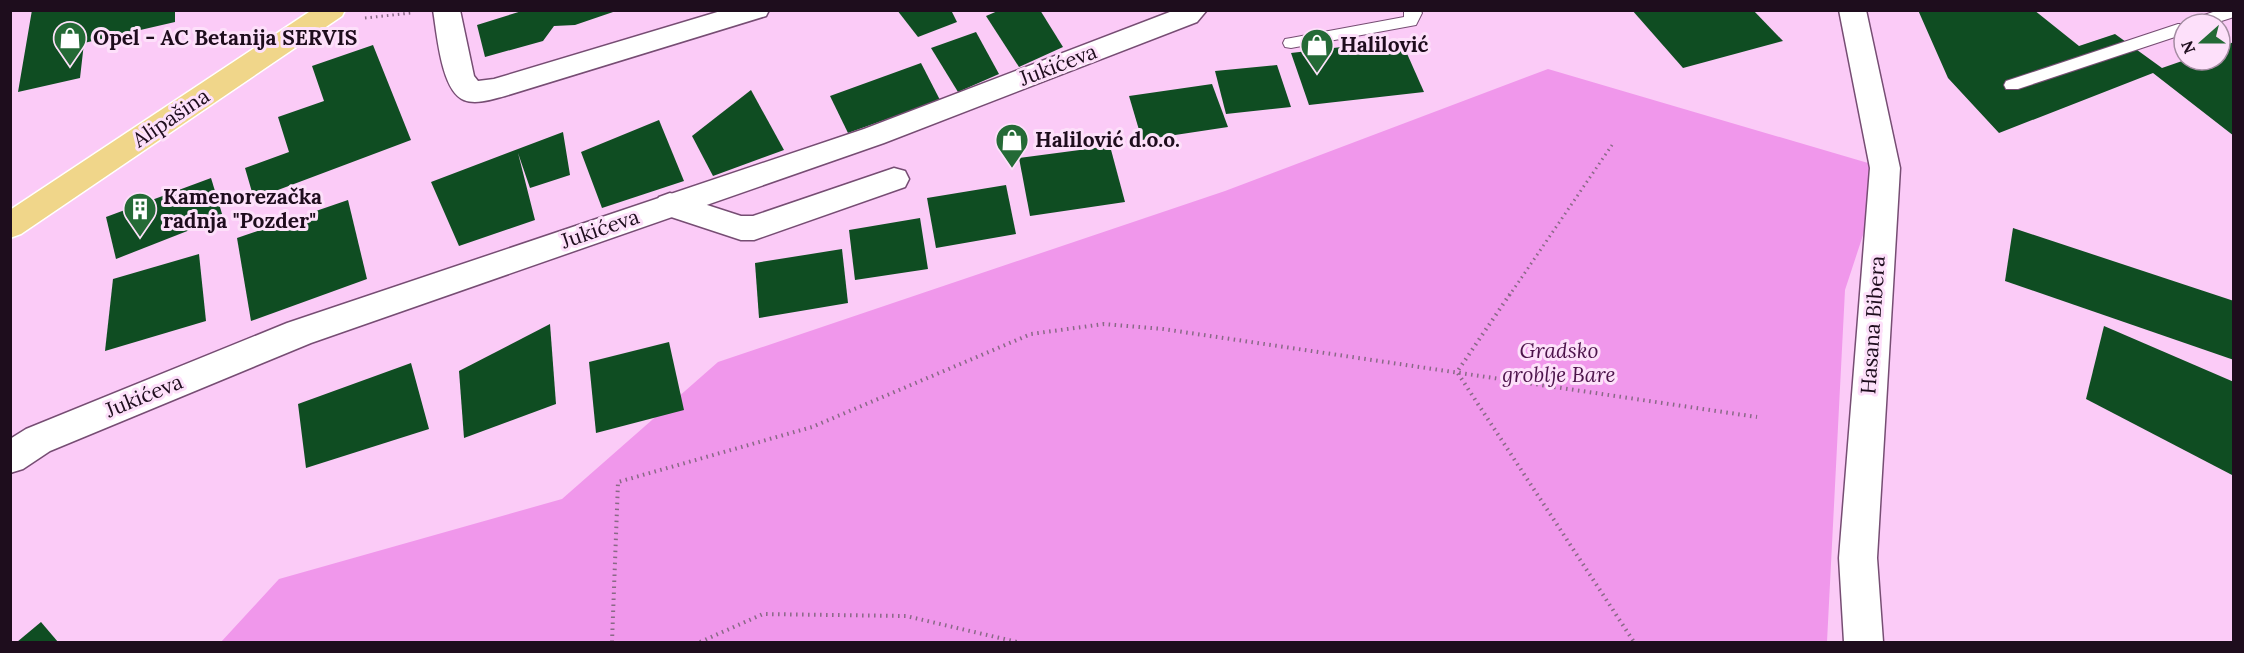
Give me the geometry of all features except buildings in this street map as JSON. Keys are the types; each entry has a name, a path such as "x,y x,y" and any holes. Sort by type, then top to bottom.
{"main road":[{"name":"Alipašina","path":"10,226 324,14"}],"street":[{"path":"434,11 460,79 471,92 495,89 756,10"},
{"name":"Jukićeva","path":"10,458 38,440 299,333 874,136 1187,16 1194,10"},
{"name":"Hasana Bibera","path":"1852,10 1885,168 1858,558 1864,642"},
{"path":"670,206 741,228 754,228 894,179"}],"lane":[{"path":"1291,43 1410,21 1413,10"},
{"path":"2012,86 2172,32"}],"path":[{"path":"324,14 434,11"},
{"path":"1456,372 1612,145"},
{"path":"612,642 618,482 812,427 1030,334 1104,324 1163,329 1757,417"},
{"path":"1456,372 1634,642"},
{"path":"700,642 763,614 906,616 1017,642"}],"green space":[{"name":"Gradsko groblje Bare","path":"1548,69 1885,168 1845,290 1827,642 221,642 279,579 562,499 718,362 1225,191"}],"place":[{"name":"Opel - AC Betanija SERVIS","path":"70,67"},
{"name":"Halilović","path":"1317,74"},
{"name":"Halilović d.o.o.","path":"1012,169"},
{"name":"Kamenorezačka radnja \"Pozder\"","path":"140,238"}]}
